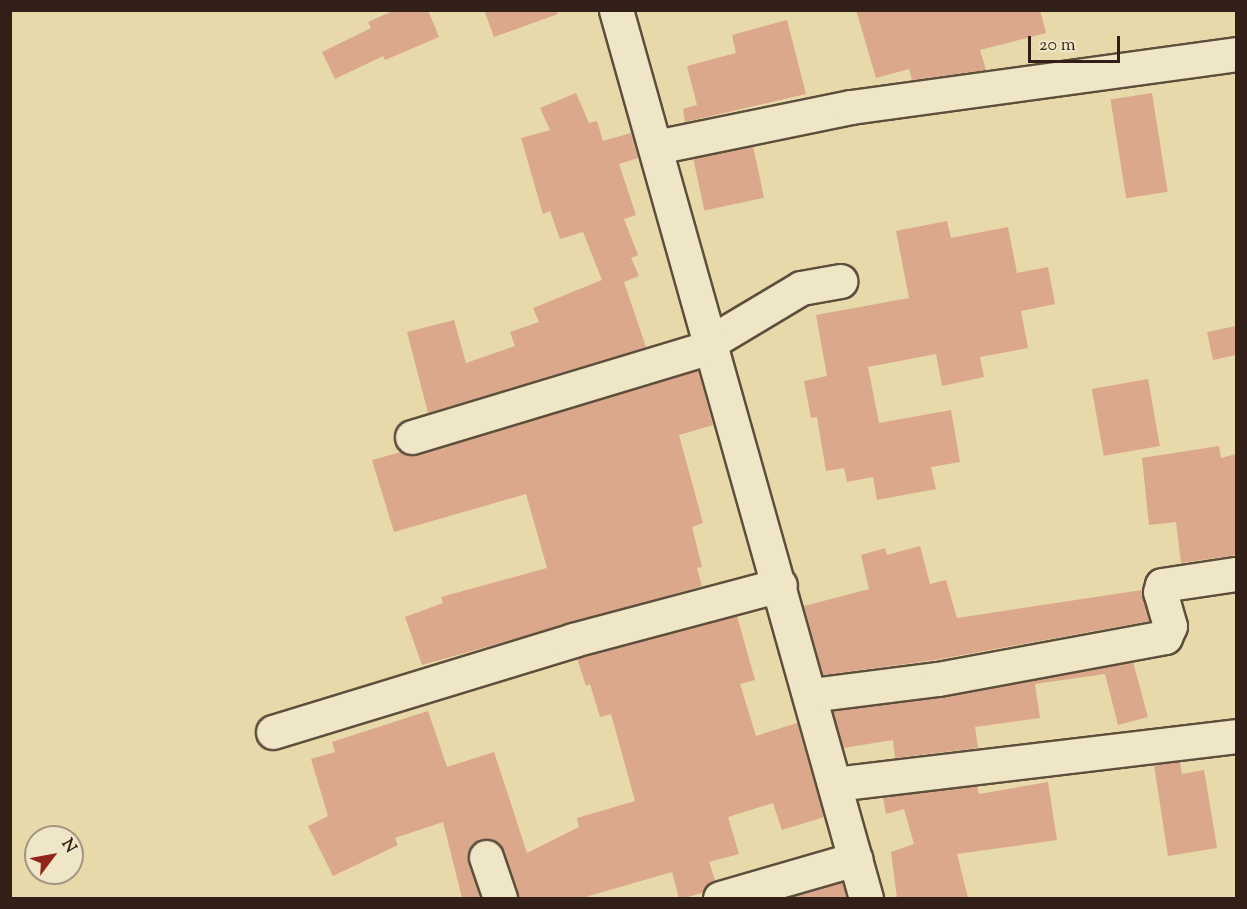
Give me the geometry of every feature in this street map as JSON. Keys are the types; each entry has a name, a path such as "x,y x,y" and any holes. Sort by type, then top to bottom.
{"street":[{"path":"616,10 656,147 709,345 811,695 866,898"},
{"path":"656,147 851,107 1236,54"},
{"path":"412,437 709,345 801,288 840,281"},
{"path":"811,695 950,677 1165,637 1170,626 1160,591 1162,585 1236,574"},
{"path":"273,732 573,640 780,585"},
{"path":"835,784 1236,736"},
{"path":"486,857 500,898"},
{"path":"720,898 855,859"}],"building":[{"path":"395,10 428,10 439,37 385,60 383,56 335,79 322,52 371,28 368,22"},
{"path":"484,10 557,10 558,14 494,37"},
{"path":"856,10 1040,10 1046,33 980,50 986,70 912,80 909,69 876,78"},
{"path":"787,20 806,94 685,122 683,109 697,105 687,66 736,53 732,35"},
{"path":"576,93 589,123 597,121 603,141 631,133 638,158 619,164 636,215 624,219 638,255 631,258 639,276 624,282 646,347 428,413 407,332 454,320 466,363 515,346 510,332 539,322 533,308 602,280 583,232 560,239 550,211 543,214 521,138 550,130 540,108"},
{"path":"1152,93 1168,192 1126,198 1111,100"},
{"path":"753,146 764,198 704,211 693,159"},
{"path":"947,221 951,238 1008,227 1017,273 1048,267 1055,304 1021,311 1028,348 980,357 984,377 942,386 936,354 868,367 879,423 951,410 960,462 931,467 936,489 877,500 873,477 847,482 844,468 826,471 817,417 811,418 804,381 827,376 816,315 909,298 896,231"},
{"path":"1236,326 1236,355 1213,360 1207,332"},
{"path":"698,370 713,425 679,435 703,523 692,527 702,567 697,568 702,586 422,665 405,617 443,603 441,597 547,568 526,494 394,532 372,460 401,452 417,455"},
{"path":"1148,379 1160,446 1104,456 1092,389"},
{"path":"1219,446 1221,458 1236,454 1236,555 1181,563 1176,522 1149,525 1142,458"},
{"path":"920,546 930,584 946,580 957,618 1142,590 1149,621 935,660 823,675 804,606 869,589 861,555 885,548 887,555"},
{"path":"737,616 755,680 740,684 756,736 797,723 824,817 782,830 773,803 728,817 739,854 709,862 715,880 702,893 684,898 679,898 672,872 582,898 518,898 503,850 489,839 472,844 468,854 480,898 462,898 443,822 395,838 398,845 333,876 308,826 328,816 311,759 335,752 332,742 428,711 447,767 494,752 527,853 579,827 577,818 635,801 611,714 600,717 590,684 586,686 577,658"},
{"path":"1133,662 1148,717 1118,725 1105,674 1035,684 1040,718 975,727 978,748 895,758 893,740 843,748 833,711 941,697"},
{"path":"1180,762 1182,774 1204,770 1217,848 1168,856 1154,765"},
{"path":"1048,782 1057,840 957,854 968,898 897,898 891,852 914,844 904,809 886,814 883,797 977,786 979,794"},
{"path":"842,882 847,898 786,898"}]}
